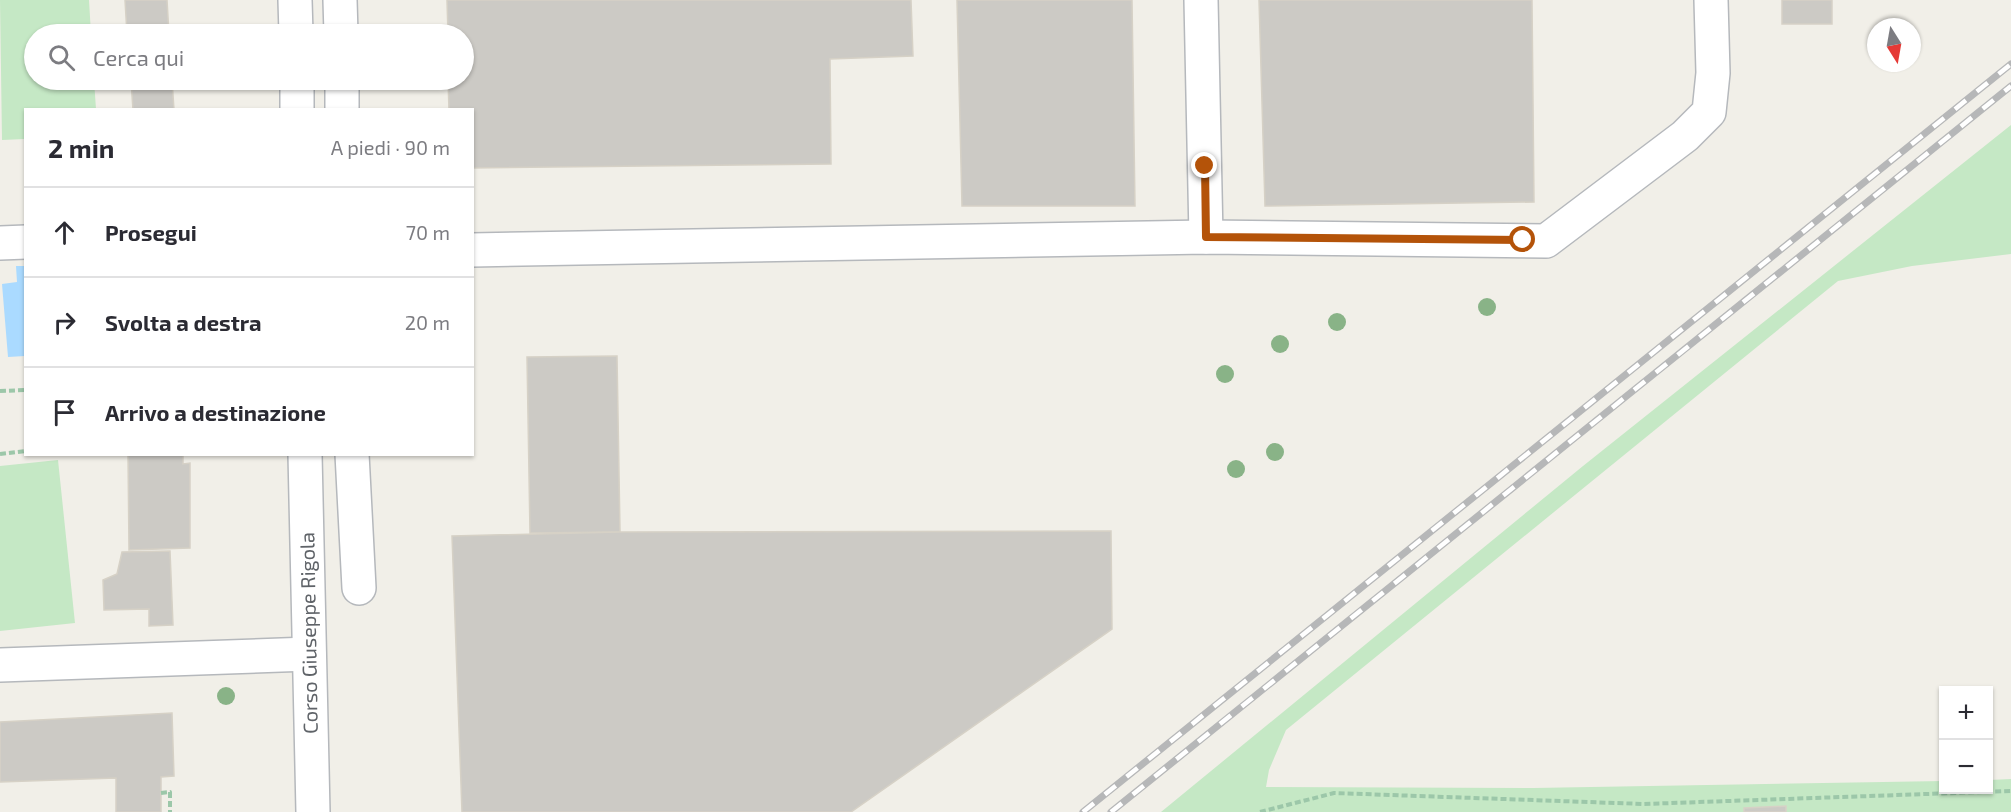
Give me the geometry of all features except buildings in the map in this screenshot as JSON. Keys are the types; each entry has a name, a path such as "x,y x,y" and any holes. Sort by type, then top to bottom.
{"street":[{"path":"295,0 296,24"},
{"path":"340,0 340,24"},
{"path":"1201,0 1206,237"},
{"path":"474,250 1206,237 1546,241 1685,136 1709,112 1713,73 1711,0"},
{"path":"297,90 297,108"},
{"path":"342,90 342,108"},
{"path":"0,243 24,242"},
{"name":"Corso Giuseppe Rigola","path":"305,456 313,812"},
{"path":"352,456 359,588"},
{"path":"0,666 309,654"}],"path":[{"path":"0,391 24,390"},
{"path":"0,454 24,451"},
{"path":"1260,812 1334,792 1644,804 2011,791"},
{"path":"161,793 170,792 170,812"}],"green space":[{"path":"0,0 89,0 90,24 24,24 24,90 95,90 96,108 24,108 24,139 2,140"},
{"path":"2011,125 2011,254 1912,266 1838,281 1286,730 1269,770 1266,787 1533,788 1939,781 1939,794 1993,794 1993,780 2011,779 2011,812 1161,812 1583,466"},
{"path":"58,460 75,623 0,631 0,466"}],"water":[{"path":"16,266 24,266 24,356 8,357 2,284 17,282"}],"railway":[{"path":"1083,812 2011,64"},
{"path":"1111,812 2011,86"}],"route":[{"path":"1205,166 1206,237 1523,240"}]}
